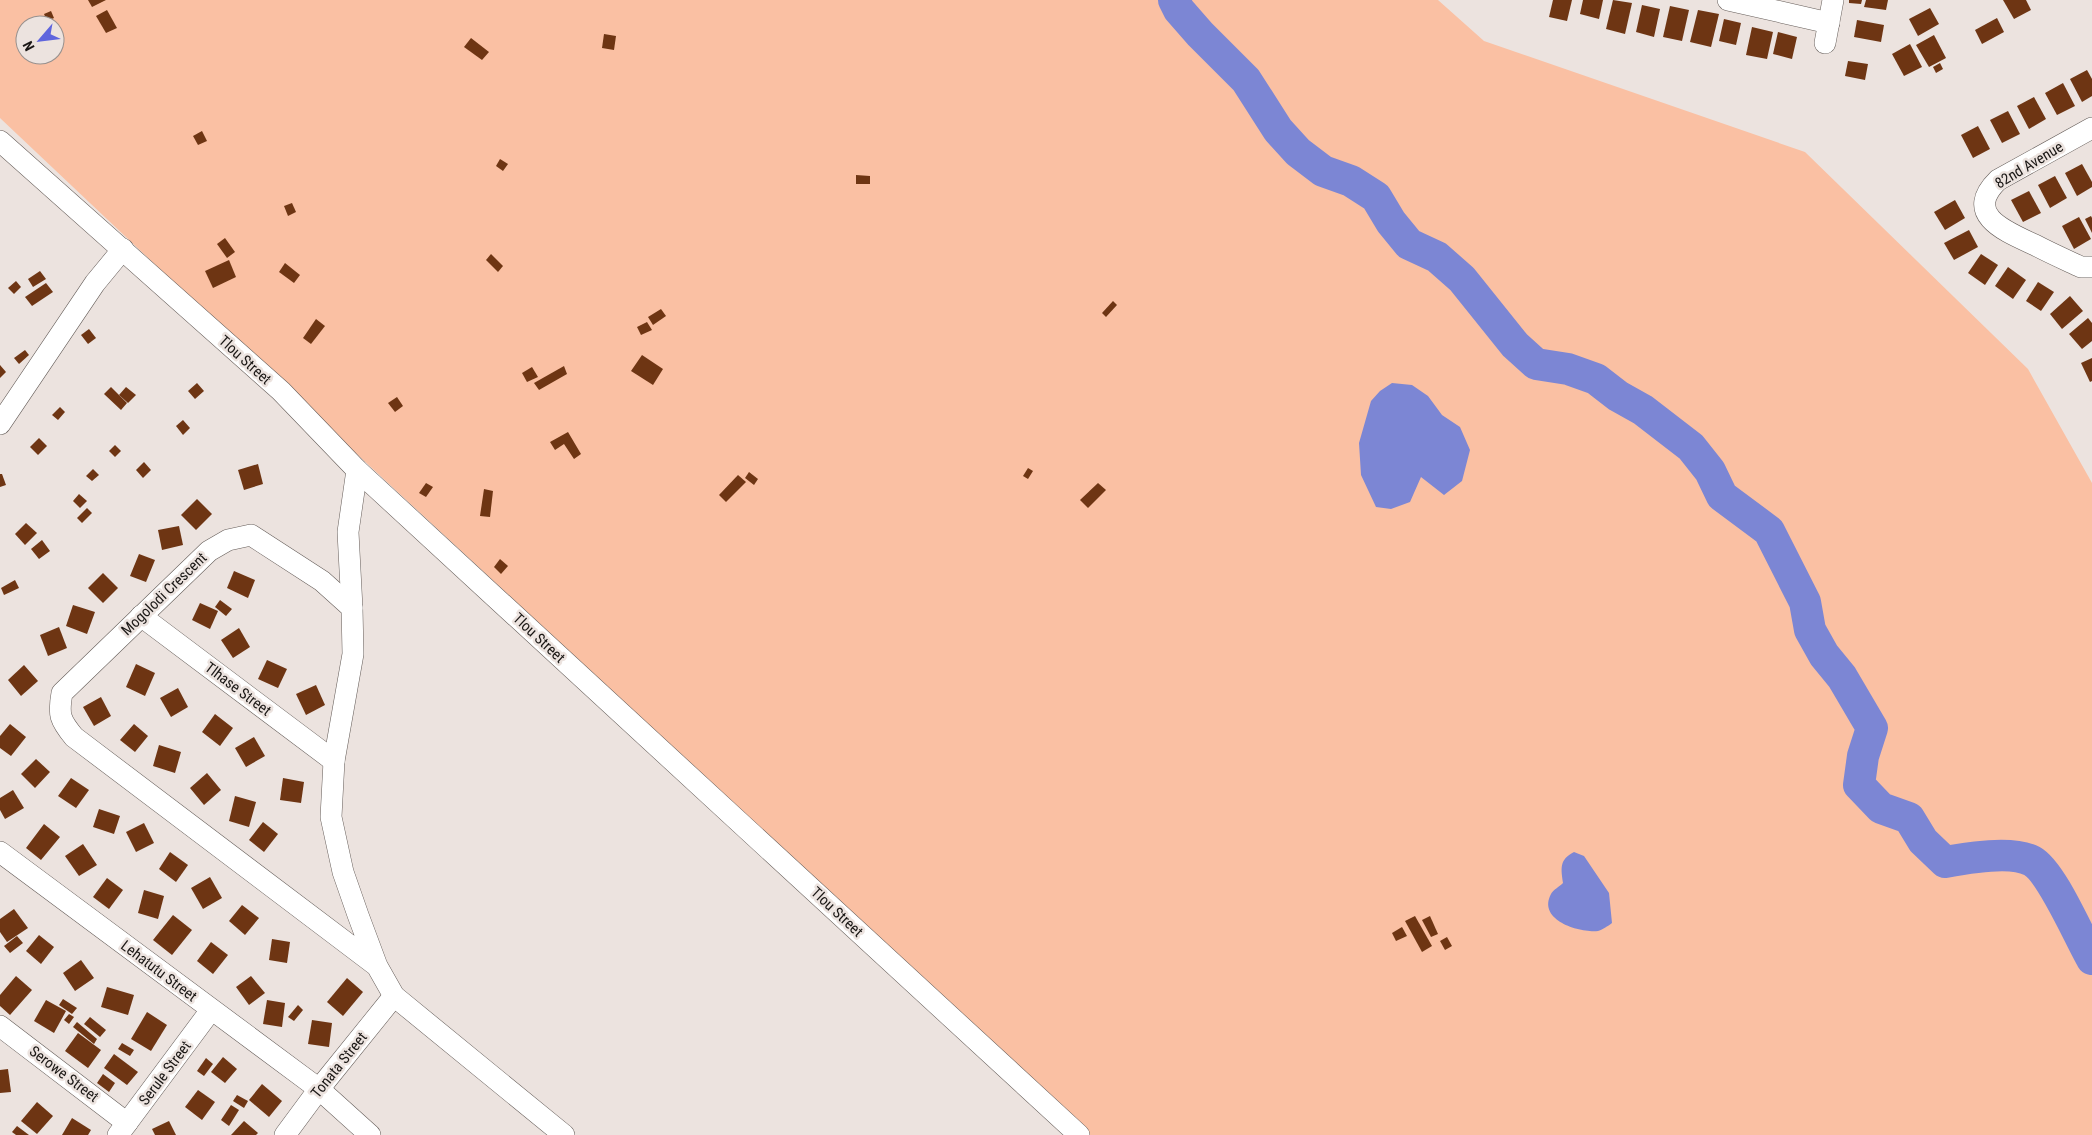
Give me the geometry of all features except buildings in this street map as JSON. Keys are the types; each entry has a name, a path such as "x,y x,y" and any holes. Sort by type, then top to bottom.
{"street":[{"path":"1728,0 1827,33 1833,0"},
{"name":"82nd Avenue","path":"2092,128 1998,180 1989,189 1985,207 1989,217 1999,229 2081,267 2092,267"},
{"name":"Tlou Street","path":"0,141 280,391 357,470 1079,1135"},
{"path":"0,424 95,283 123,250"},
{"path":"352,608 348,532 357,470"},
{"name":"Mogolodi Crescent","path":"377,966 74,738 61,721 59,708 62,693 208,551 228,540 251,535 265,542 322,581 352,608 353,654 334,761 331,816 342,872 377,966 394,996"},
{"name":"Tlhase Street","path":"141,616 334,761"},
{"name":"Lehatutu Street","path":"0,852 319,1089 370,1135"},
{"path":"394,996 564,1135"},
{"name":"Tonata Street","path":"285,1135 319,1089 394,996"},
{"name":"Serule Street","path":"122,1129 211,1010"},
{"name":"Serowe Street","path":"0,1026 122,1129"}],"shaded area":[{"path":"0,0 1438,0 1484,41 1805,152 2028,369 2092,483 2092,1135 1090,1135 290,392 0,118"}],"water":[{"path":"1392,383 1412,385 1428,396 1442,415 1460,427 1470,450 1462,481 1444,495 1421,477 1410,502 1391,509 1376,507 1361,475 1359,443 1371,401 1380,391"},
{"path":"1574,852 1584,856 1609,893 1612,923 1598,931 1581,930 1571,927 1555,918 1550,911 1548,903 1551,894 1563,883 1563,861"}],"waterway":[{"path":"1174,0 1179,10 1200,34 1246,80 1278,130 1298,152 1323,171 1351,181 1376,197 1391,222 1409,244 1437,257 1462,279 1515,345 1536,364 1568,369 1596,379 1618,396 1643,410 1691,447 1710,471 1722,496 1769,531 1805,602 1810,630 1824,655 1842,677 1872,728 1863,756 1859,785 1881,808 1909,818 1923,841 1945,862 2001,855 2032,861 2040,867 2056,891 2092,959"}]}
